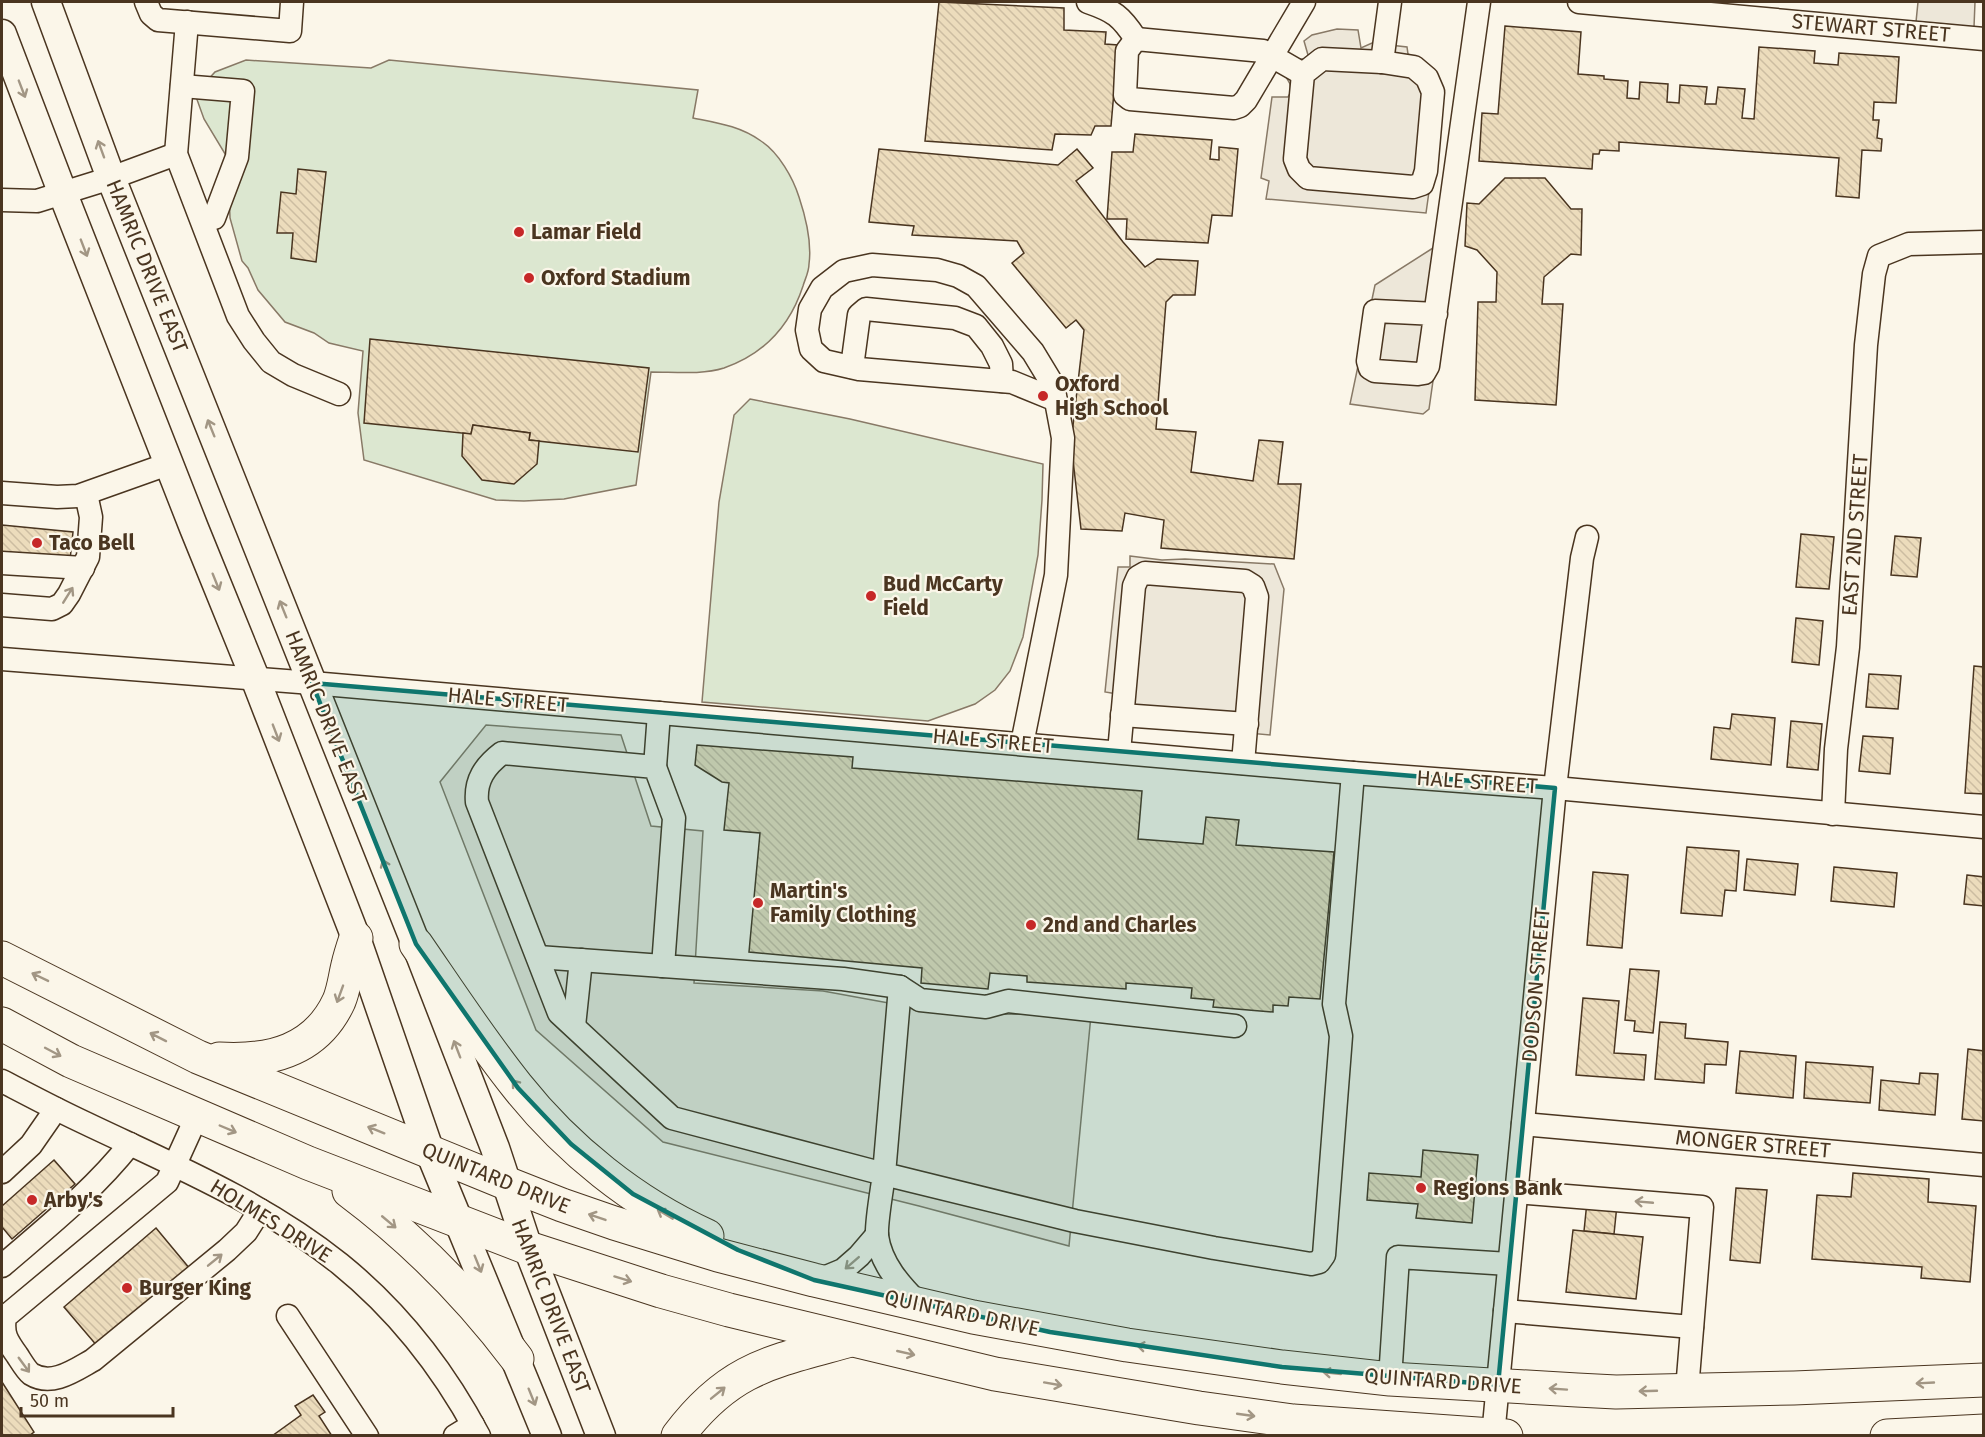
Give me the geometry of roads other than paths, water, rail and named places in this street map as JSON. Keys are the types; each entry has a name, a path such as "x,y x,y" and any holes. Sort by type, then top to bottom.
{"highway":[{"path":"198,1057 240,1060 264,1058 286,1052 308,1040 321,1028 339,1000 356,938"},
{"path":"416,944 518,1088 571,1144 601,1170 658,1210 702,1234 816,1280"},
{"name":"QUINTARD DRIVE","path":"2,958 198,1057 506,1183 667,1240 920,1305 1127,1345 1282,1367 1390,1378 1616,1392 1829,1387 1983,1380"},
{"path":"2,1024 71,1061 308,1163 528,1248 661,1291 739,1313 995,1374 1199,1408 1293,1421 1497,1435"},
{"path":"308,1163 377,1212 425,1253 466,1296 517,1359"},
{"path":"678,1436 705,1403 743,1375 786,1357 849,1340"},
{"path":"1887,1436 1983,1431"}],"main road":[{"name":"HAMRIC DRIVE EAST","path":"46,2 111,178 495,1148 528,1248 601,1436"},
{"path":"2,34 168,464 255,678 356,938 430,1152 547,1436"}],"street":[{"path":"146,2 151,14 158,20 290,31 292,2"},
{"path":"1088,2 1108,9 1125,21 1136,39"},
{"path":"1136,39 1127,51 1124,88 1125,95 1130,99 1234,108 1246,100 1304,2"},
{"path":"1382,62 1390,2"},
{"path":"1436,314 1479,2"},
{"name":"STEWART STREET","path":"1579,2 1678,7 1734,15 1983,39"},
{"path":"188,22 176,154 238,316 271,362 293,375 339,394"},
{"path":"1136,39 1263,51 1303,74"},
{"path":"1322,59 1382,62 1414,67 1427,78 1433,92 1426,171 1422,184 1413,187 1308,178 1299,169 1295,159 1303,74 1322,59"},
{"path":"182,86 243,91 237,157 214,218 202,222"},
{"path":"2,200 37,201 111,178 176,154"},
{"name":"EAST 2ND STREET","path":"1833,813 1836,749 1848,647 1866,345 1874,274 1879,256 1909,244 1983,242"},
{"path":"1022,744 1056,575 1063,438 1056,400 1053,385 1033,352 976,286 958,276 937,270 872,265 844,271 822,288 810,309 807,330 811,349 824,361 852,367 1012,382 1056,400"},
{"path":"852,367 859,315 867,309 955,318 976,326 992,346 1001,364 1002,381"},
{"path":"2,493 57,497 78,496 168,464"},
{"path":"2,605 52,609 62,604 88,556 91,517 86,494"},
{"name":"DODSON STREET","path":"1497,1435 1498,1385 1555,788 1582,558 1587,537"},
{"path":"2,563 82,568"},
{"path":"1119,752 1134,586 1138,577 1145,573 1245,581 1253,586 1257,597 1244,763"},
{"name":"HALE STREET","path":"2,658 1353,773 1555,788 1983,827"},
{"path":"659,713 655,767 674,818 663,966"},
{"path":"1122,715 1246,724"},
{"path":"655,767 502,753 484,770 478,786 477,802 559,1013 672,1118 1075,1221 1311,1264 1319,1262 1324,1255 1341,1036 1334,1004 1353,773"},
{"path":"538,957 843,979 900,987 920,1000 986,1007 1008,1001 1234,1026"},
{"path":"574,1026 581,960"},
{"path":"900,987 877,1235 885,1261 898,1283 920,1305"},
{"name":"HOLMES DRIVE","path":"2,1081 174,1164 260,1210 341,1264 390,1310 436,1365 469,1432"},
{"path":"2,1172 31,1145 56,1108"},
{"path":"197,1116 167,1182 5,1317 3,1330 9,1344 30,1373 52,1379 70,1373 93,1360 227,1250 246,1232 260,1210"},
{"name":"MONGER STREET","path":"1523,1124 1983,1165"},
{"path":"2,1266 116,1162 130,1144"},
{"path":"1516,1192 1702,1207 1687,1390"},
{"path":"816,1280 843,1270 877,1235"},
{"path":"1390,1378 1398,1257 1509,1264"},
{"path":"1505,1311 1692,1327"},
{"path":"288,1316 367,1436"}],"place":[{"name":"Lamar Field","path":"519,232"},
{"name":"Oxford Stadium","path":"529,278"},
{"name":"Oxford High School","path":"1043,396"},
{"name":"Taco Bell","path":"37,543"},
{"name":"Bud McCarty Field","path":"871,596"},
{"name":"Martin's Family Clothing","path":"758,903"},
{"name":"2nd and Charles","path":"1031,925"},
{"name":"Regions Bank","path":"1421,1188"},
{"name":"Arby's","path":"32,1200"},
{"name":"Burger King","path":"127,1288"}]}
